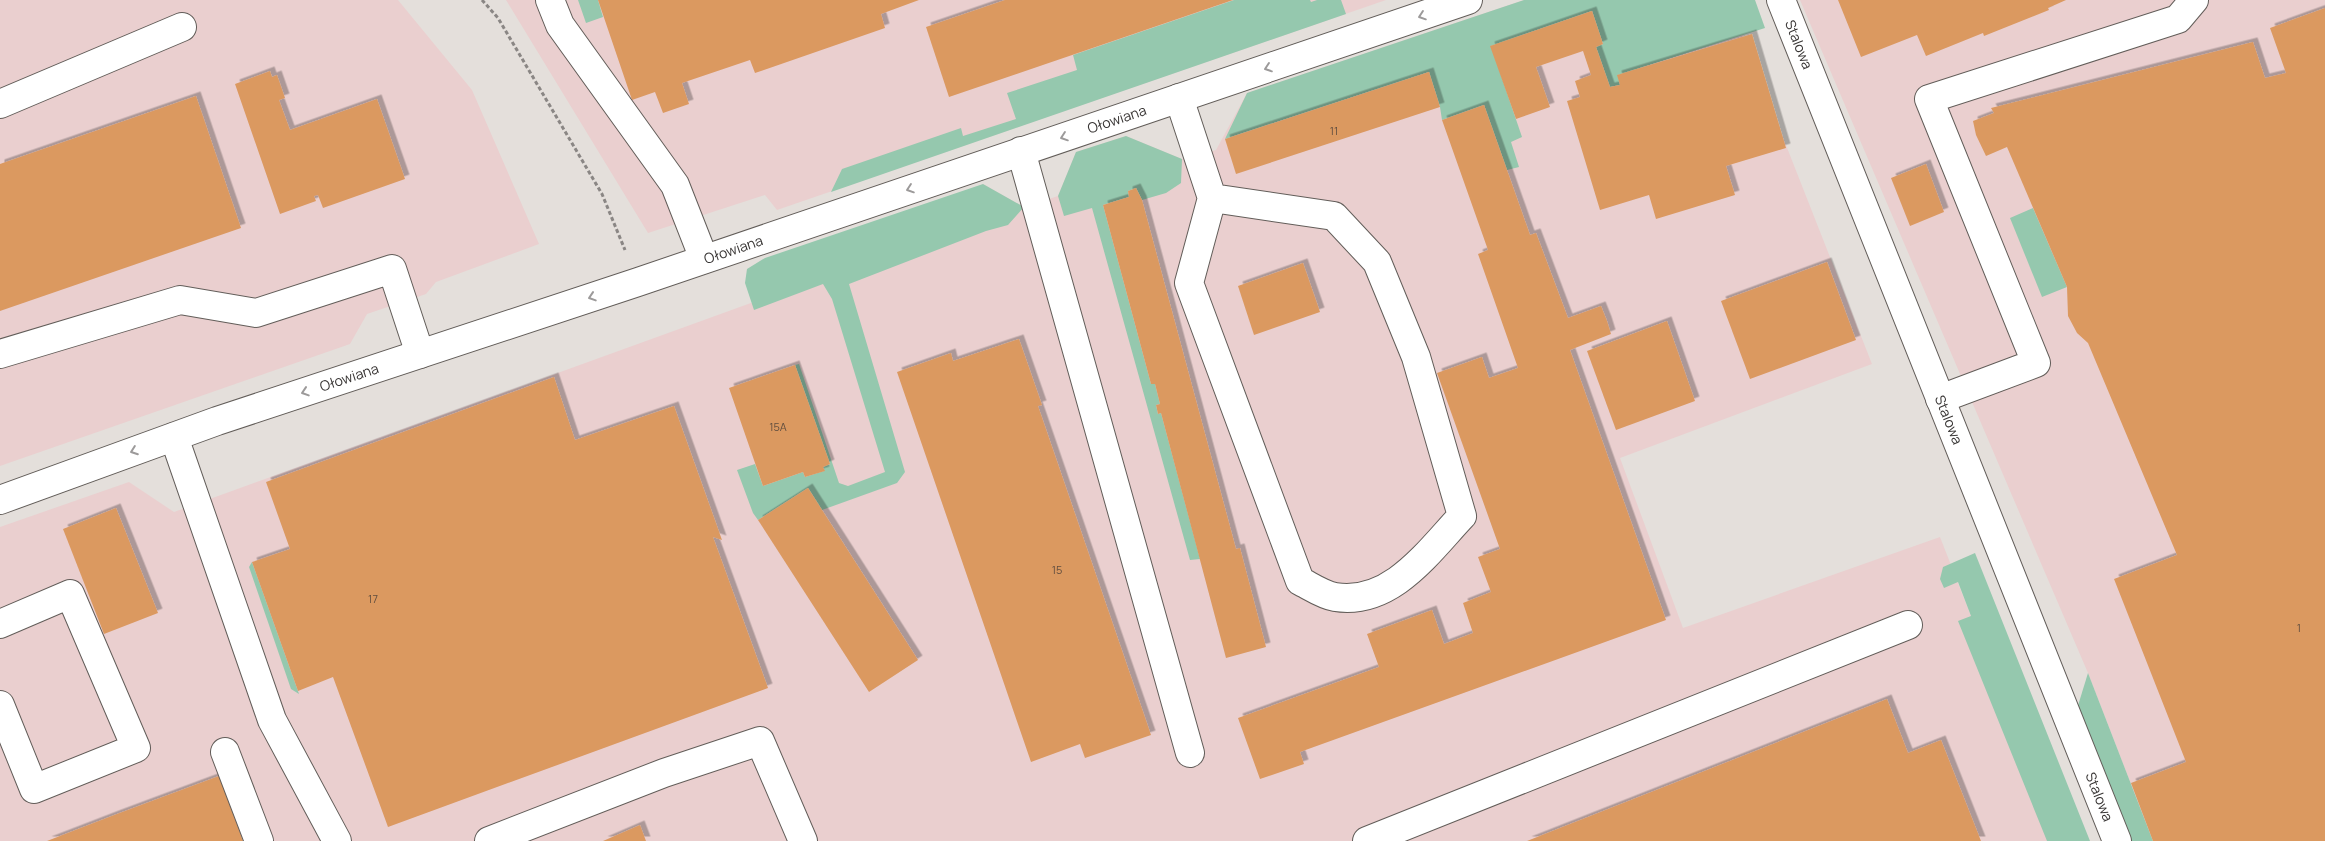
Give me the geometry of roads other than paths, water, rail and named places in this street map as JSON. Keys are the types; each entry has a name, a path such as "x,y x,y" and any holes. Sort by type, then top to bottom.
{"street":[{"path":"550,0 560,25 675,185 704,259"},
{"name":"Ołowiana","path":"0,500 174,437 638,282 1468,0"},
{"name":"Stalowa","path":"1781,0 2117,841"},
{"path":"1940,399 2036,363 1928,99 2178,19 2194,0"},
{"path":"0,104 182,27"},
{"path":"1179,98 1212,198 1189,283 1300,581 1333,597 1364,598 1404,578 1462,516 1416,357 1377,262 1334,216 1212,198"},
{"path":"1021,151 1190,753"},
{"path":"0,354 180,300 256,313 392,269 420,354"},
{"path":"174,437 272,720 337,841"},
{"path":"0,624 70,594 136,748 34,789 0,705"},
{"path":"1367,841 1908,625"},
{"path":"490,841 664,773 760,741 804,841"},
{"path":"225,752 259,841"}]}
